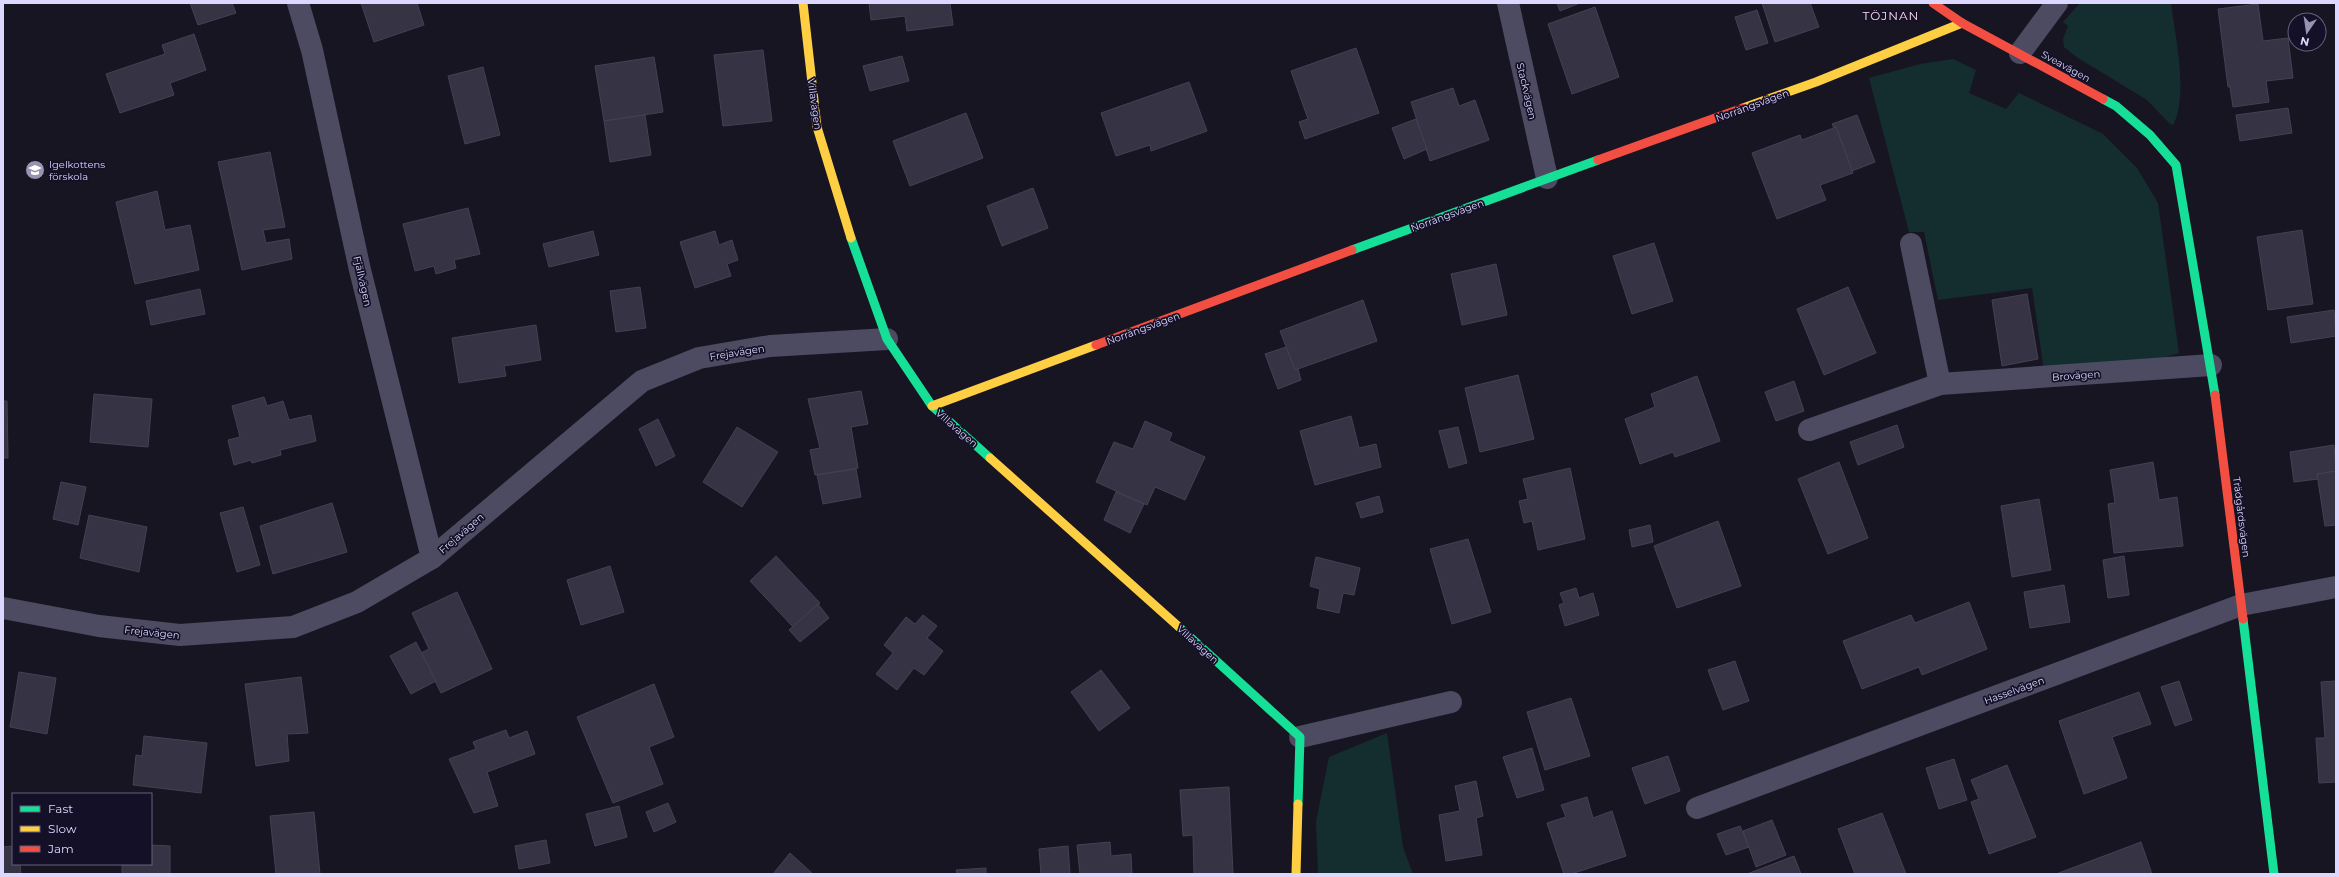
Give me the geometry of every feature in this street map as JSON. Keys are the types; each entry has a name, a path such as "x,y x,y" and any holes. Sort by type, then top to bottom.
{"street":[{"name":"Fjällvägen","path":"298,3 312,50 360,270 432,558"},
{"name":"Villavägen","path":"803,3 817,127 850,234 887,339 932,406 1254,694 1300,737"},
{"name":"Stackvägen","path":"1508,3 1547,178"},
{"name":"Sveavägen","path":"1933,3 1962,23 2116,106 2150,135 2176,165"},
{"path":"2020,53 2057,3"},
{"name":"Norrängsvägen","path":"932,406 1547,178 1816,82 1962,23"},
{"name":"Trädgårdsvägen","path":"2176,165 2211,365 2274,874"},
{"path":"1911,244 1940,384"},
{"name":"Frejavägen","path":"3,608 99,626 180,635 293,627 357,602 432,558 642,382 699,358 770,346 887,339"},
{"name":"Brovägen","path":"1809,430 1940,384 2211,365"},
{"name":"Hasselvägen","path":"1697,808 2241,605 2336,586"},
{"path":"1296,874 1300,737 1451,702"}],"green space":[{"path":"2080,3 2171,3 2180,66 2180,99 2178,113 2173,125 2170,124 2147,100 2078,58 2064,47 2063,39 2068,26 2063,22"},
{"path":"1953,59 1976,70 1969,93 2006,109 2019,93 2103,134 2137,168 2158,203 2179,353 2160,359 2044,371 2032,288 1938,300 1924,232 1909,232 1869,78 1920,64"},
{"path":"1387,733 1403,847 1413,874 1318,874 1316,822 1329,757"}],"building":[{"path":"190,3 232,3 236,13 198,25"},
{"path":"361,3 417,3 424,25 374,42"},
{"path":"869,3 950,3 953,25 907,31 905,16 871,20"},
{"path":"1557,3 1580,3 1560,11"},
{"path":"1762,3 1810,3 1819,27 1775,42"},
{"path":"2258,4 2263,41 2287,38 2287,52 2290,52 2293,78 2266,81 2269,102 2233,107 2230,87 2228,87 2218,9"},
{"path":"1595,7 1619,77 1572,94 1548,24"},
{"path":"1757,10 1768,43 1746,50 1735,17"},
{"path":"194,34 206,70 170,83 174,95 120,113 106,74 165,54 162,45"},
{"path":"1356,48 1379,113 1305,139 1299,122 1308,119 1291,71"},
{"path":"763,50 772,121 723,126 714,55"},
{"path":"902,56 909,81 870,91 863,66"},
{"path":"654,57 663,112 604,121 595,66"},
{"path":"483,67 500,135 465,144 448,76"},
{"path":"1189,82 1207,131 1151,151 1150,145 1116,156 1101,113"},
{"path":"1453,88 1459,106 1475,100 1489,140 1430,161 1411,102"},
{"path":"2288,108 2292,133 2240,141 2236,115"},
{"path":"966,113 983,158 910,186 893,141"},
{"path":"645,115 651,155 610,162 604,121"},
{"path":"1857,115 1875,162 1852,171 1836,127 1834,128 1832,124"},
{"path":"1416,119 1427,149 1404,159 1392,128"},
{"path":"1836,127 1853,173 1820,185 1826,200 1777,219 1752,153 1800,135 1802,140"},
{"path":"270,152 285,227 263,230 266,243 289,239 292,259 242,270 218,162"},
{"path":"1033,188 1048,228 1002,246 987,206"},
{"path":"157,191 165,230 190,225 199,270 135,284 116,202"},
{"path":"468,208 480,254 454,260 456,268 436,274 434,266 415,271 403,224"},
{"path":"2302,230 2313,304 2268,310 2257,237"},
{"path":"593,231 599,255 549,267 543,244"},
{"path":"715,231 719,245 732,240 738,260 727,264 731,276 695,288 680,242"},
{"path":"1654,243 1673,301 1632,314 1613,256"},
{"path":"1496,264 1507,315 1462,325 1451,274"},
{"path":"640,287 646,328 616,332 610,291"},
{"path":"1848,287 1876,353 1824,375 1797,309"},
{"path":"200,289 205,314 151,325 146,301"},
{"path":"2027,294 2038,359 2002,366 1992,300"},
{"path":"1363,300 1377,341 1295,370 1280,331"},
{"path":"2334,310 2336,336 2291,343 2287,317"},
{"path":"536,325 541,360 504,366 506,376 459,383 452,338"},
{"path":"1286,347 1295,370 1298,369 1301,380 1278,389 1265,354"},
{"path":"1518,375 1534,439 1480,452 1465,388"},
{"path":"1697,376 1720,441 1675,457 1673,452 1640,464 1625,419 1655,407 1651,394"},
{"path":"1794,381 1804,411 1776,421 1765,392"},
{"path":"861,391 868,424 851,427 858,468 815,475 810,450 820,448 808,399"},
{"path":"94,394 152,399 148,447 90,442"},
{"path":"264,397 267,406 283,401 289,420 311,415 316,441 280,450 281,455 252,463 251,460 234,465 228,440 240,437 232,406"},
{"path":"3,401 7,401 8,458 3,458"},
{"path":"1351,416 1359,448 1376,444 1381,467 1315,485 1300,431"},
{"path":"658,419 675,456 656,466 639,429"},
{"path":"1145,421 1172,433 1169,441 1205,457 1185,500 1155,487 1147,505 1096,482 1114,442 1133,449"},
{"path":"1897,425 1904,447 1858,465 1850,442"},
{"path":"737,427 778,452 742,507 703,482"},
{"path":"1458,427 1467,463 1449,468 1439,431"},
{"path":"2334,445 2336,471 2317,474 2318,479 2294,482 2290,452"},
{"path":"1839,462 1868,538 1828,554 1798,479"},
{"path":"2153,462 2159,500 2177,497 2183,546 2114,553 2108,504 2115,503 2110,470"},
{"path":"1570,468 1585,539 1538,550 1532,521 1524,523 1519,501 1528,499 1523,479"},
{"path":"856,469 861,497 823,504 817,475"},
{"path":"2336,471 2336,525 2325,526 2317,474"},
{"path":"61,482 86,487 78,525 53,519"},
{"path":"1116,492 1144,504 1130,533 1104,520"},
{"path":"1379,496 1383,512 1361,518 1356,503"},
{"path":"2039,499 2051,570 2012,577 2001,506"},
{"path":"332,503 347,552 273,574 260,526"},
{"path":"243,507 260,565 237,572 220,513"},
{"path":"89,515 147,527 139,572 80,558"},
{"path":"1718,521 1741,586 1677,608 1654,546"},
{"path":"1650,525 1653,542 1632,547 1629,530"},
{"path":"1468,539 1491,612 1452,624 1430,549"},
{"path":"776,556 820,603 793,627 750,581"},
{"path":"2124,556 2129,595 2108,598 2103,560"},
{"path":"1316,557 1360,568 1354,595 1343,593 1339,613 1317,608 1320,589 1310,586"},
{"path":"610,566 624,612 581,625 567,580"},
{"path":"2064,585 2070,622 2030,628 2024,592"},
{"path":"1576,588 1579,598 1593,593 1599,615 1565,626 1559,605 1564,603 1560,593"},
{"path":"457,592 492,669 441,693 421,653 429,649 412,613"},
{"path":"1969,602 1987,649 1922,675 1919,667 1862,689 1843,641 1911,615 1915,623"},
{"path":"818,604 829,618 800,642 789,630"},
{"path":"923,615 937,626 927,638 943,651 924,675 914,668 897,690 876,674 893,653 884,645 906,617 915,624"},
{"path":"416,642 436,681 411,694 390,656"},
{"path":"1735,661 1749,701 1723,710 1708,670"},
{"path":"1101,670 1130,708 1099,731 1071,692"},
{"path":"19,672 56,678 47,734 10,727"},
{"path":"301,677 308,733 287,734 289,761 256,766 245,684"},
{"path":"2179,681 2192,720 2175,726 2161,687"},
{"path":"2336,681 2336,782 2319,783 2316,738 2325,738 2321,682"},
{"path":"654,684 674,737 649,747 663,784 613,803 577,717"},
{"path":"2139,692 2151,724 2112,737 2127,778 2084,794 2059,721"},
{"path":"1571,698 1590,756 1545,770 1527,712"},
{"path":"506,730 509,738 527,731 535,754 487,772 498,806 474,813 449,759 476,749 473,742"},
{"path":"144,736 207,743 201,793 133,785 136,755 142,756"},
{"path":"1532,748 1544,790 1517,798 1503,757"},
{"path":"1668,756 1680,791 1645,804 1632,768"},
{"path":"1954,759 1967,800 1939,809 1926,768"},
{"path":"2007,765 2036,837 1989,854 1971,802 1979,799 1971,780"},
{"path":"1476,781 1483,816 1476,818 1482,855 1446,861 1439,815 1460,811 1455,786"},
{"path":"1229,787 1233,874 1194,874 1193,835 1183,836 1180,790"},
{"path":"1587,797 1593,818 1612,811 1626,856 1571,874 1564,874 1547,823 1566,817 1561,805"},
{"path":"668,803 676,822 654,832 646,812"},
{"path":"619,806 627,837 595,846 586,814"},
{"path":"314,812 320,874 276,874 270,816"},
{"path":"1882,813 1906,874 1855,874 1838,829"},
{"path":"1772,820 1786,855 1756,867 1743,831"},
{"path":"1740,826 1749,847 1726,855 1717,834"},
{"path":"546,840 550,863 519,869 515,846"},
{"path":"1110,842 1111,856 1131,854 1132,874 1080,874 1077,845"},
{"path":"2141,842 2152,874 2056,874"},
{"path":"152,845 170,846 170,874 122,874 122,865 152,865"},
{"path":"12,846 12,865 20,865 21,874 3,874 3,847"},
{"path":"1068,846 1070,874 1041,874 1039,849"},
{"path":"790,853 813,874 773,874"},
{"path":"1794,856 1801,874 1747,874"},
{"path":"986,868 986,874 957,874 956,870"}],"traffic: fast":[{"path":"2103,99 2116,106 2150,135 2176,165 2215,395"},
{"path":"1352,250 1598,160"},
{"path":"851,238 887,339 932,406 990,458"},
{"path":"2243,619 2274,874"},
{"path":"1179,627 1300,737 1298,804"}],"traffic: slow":[{"path":"803,3 817,127 851,238"},
{"path":"1743,108 1816,82 1962,23"},
{"path":"932,406 1096,345"},
{"path":"990,458 1179,627"},
{"path":"1296,874 1298,804"}],"traffic: jam":[{"path":"1933,3 1962,23 2103,99"},
{"path":"1598,160 1743,108"},
{"path":"1096,345 1352,250"},
{"path":"2215,395 2243,619"}],"place":[{"name":"Igelkottens förskola","path":"35,170"}],"district":[{"name":"TÖJNAN","path":"1891,16"}]}
